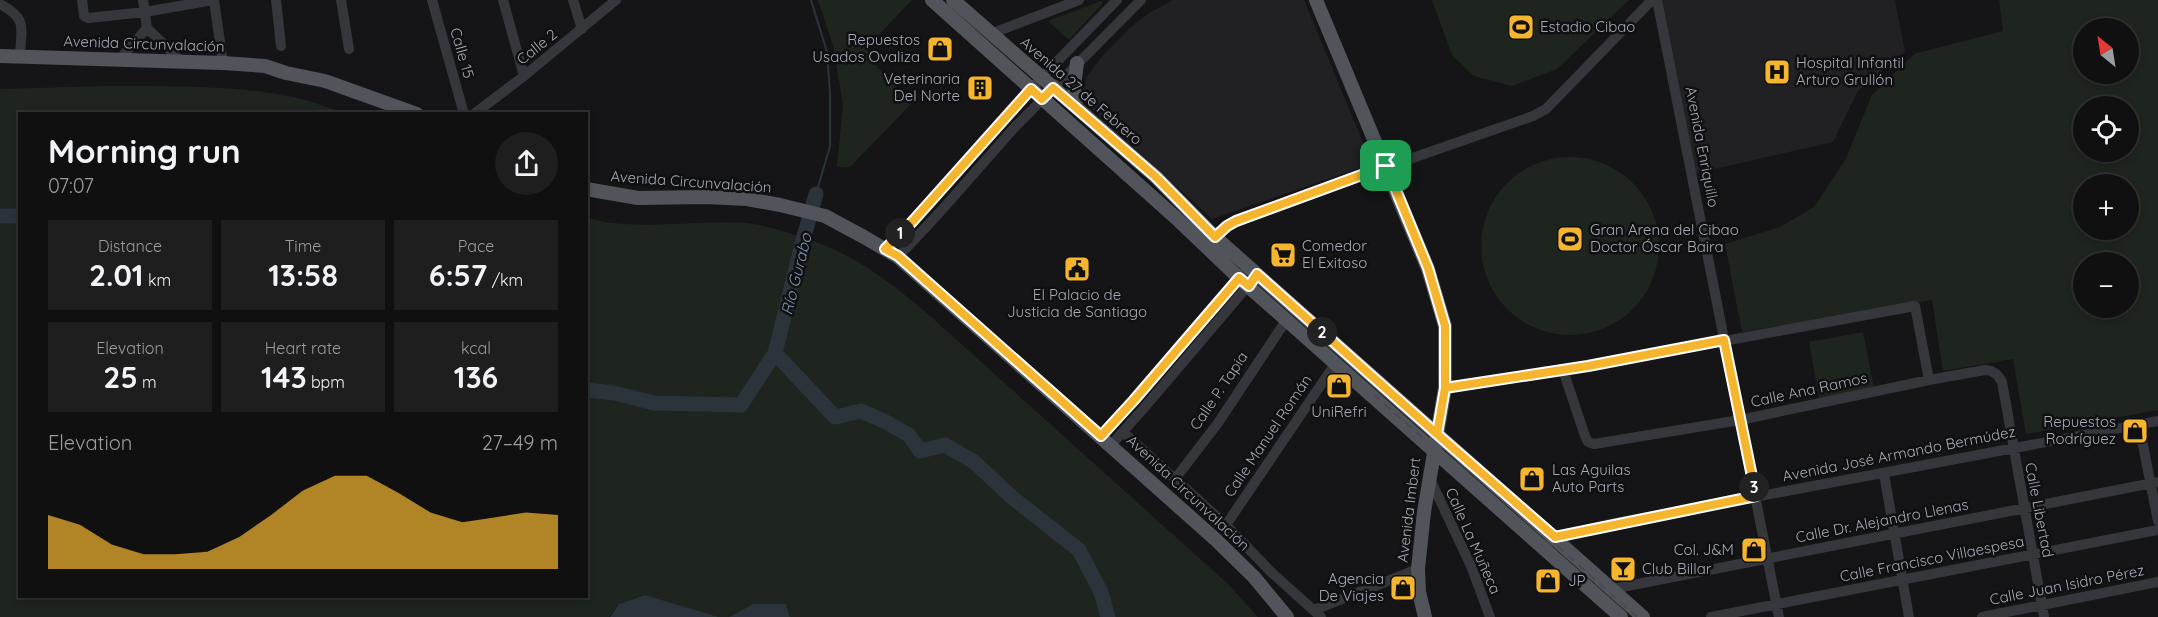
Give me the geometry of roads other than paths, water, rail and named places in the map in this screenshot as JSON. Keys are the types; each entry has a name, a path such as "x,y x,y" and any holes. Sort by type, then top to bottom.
{"main road":[{"name":"Avenida 27 de Febrero","path":"932,0 1433,452 1621,617"},
{"name":"Avenida 27 de Febrero","path":"952,0 1156,177 1215,237 1643,617"},
{"name":"Avenida Imbert","path":"1316,0 1428,268 1443,316 1446,354 1445,388 1429,477 1418,569 1419,592 1425,617"},
{"name":"Avenida Circunvalación","path":"0,56 265,66 325,81 411,112"},
{"path":"1076,106 1074,87 1077,63"},
{"name":"Avenida Circunvalación","path":"0,65 286,73"},
{"name":"Avenida Circunvalación","path":"588,189 638,198 706,196 780,205 825,216 898,256 1106,440 1246,569 1287,617"}],"street":[{"path":"82,0 86,17 145,12 214,0 223,63"},
{"path":"143,0 147,28 180,61"},
{"path":"276,0 281,46"},
{"path":"341,0 349,49"},
{"name":"Calle 15","path":"432,0 463,112"},
{"path":"503,0 524,76"},
{"path":"573,0 582,29"},
{"name":"Calle 2","path":"477,112 616,0"},
{"path":"885,249 924,209 1041,78 1117,0"},
{"path":"898,256 1042,99 1141,0"},
{"path":"1215,237 1236,221 1386,166 1488,133 1546,109 1652,0"},
{"name":"Avenida Enriquillo","path":"1658,0 1779,617"},
{"path":"990,34 1071,1"},
{"path":"0,4 14,11 21,23 20,56"},
{"path":"120,59 147,28"},
{"path":"1106,440 1123,432 1252,270"},
{"path":"1106,440 1134,400 1244,282"},
{"path":"1445,388 1563,370 1915,306 1929,380"},
{"name":"Calle P. Tapia","path":"1175,479 1218,423 1287,320"},
{"name":"Calle Manuel Román","path":"1226,525 1335,364"},
{"name":"Calle Ana Ramos","path":"1563,370 1585,436 1591,443 1740,420 1985,370 1997,374"},
{"name":"Calle Libertad","path":"1997,374 2001,382 2043,611"},
{"name":"Avenida José Armando Bermúdez","path":"1555,537 1756,496 1884,474 2158,421"},
{"path":"2139,425 2154,483 2158,521"},
{"path":"1123,432 1226,525 1271,572 1318,614 1418,569"},
{"path":"1884,474 1909,617"},
{"name":"Calle La Muñeca","path":"1429,477 1471,566 1490,617"},
{"name":"Calle Dr. Alejandro Llenas","path":"1612,589 2154,483"},
{"name":"Calle Francisco Villaespesa","path":"1711,617 2158,530"},
{"path":"1544,548 1555,537"},
{"name":"Calle Juan Isidro Pérez","path":"1982,617 2043,611 2158,582"}],"waterway":[{"path":"811,0 827,52 830,93 830,146 816,194"},
{"name":"Río Gurabo","path":"775,353 816,194"},
{"path":"0,216 18,216"},
{"path":"588,390 614,393 654,403 741,405 775,353 835,417 861,411 909,435 920,451 945,445 973,461 1014,499 1079,550 1101,592 1108,617"}],"railway":[{"path":"1380,388 1637,617"},
{"path":"1374,395 1422,437"}],"place":[{"name":"Estadio Cibao","path":"1521,27"},
{"name":"Repuestos Usados Ovaliza","path":"940,49"},
{"name":"Hospital Infantil Arturo Grullón","path":"1777,72"},
{"name":"Veterinaria Del Norte","path":"980,88"},
{"name":"Gran Arena del Cibao Doctor Óscar Baira","path":"1570,239"},
{"name":"Comedor El Exitoso","path":"1283,255"},
{"name":"El Palacio de Justicia de Santiago","path":"1077,269"},
{"name":"UniRefri","path":"1339,386"},
{"name":"Repuestos Rodríguez","path":"2135,431"},
{"name":"Las Aguilas Auto Parts","path":"1532,479"},
{"name":"Col. J&M","path":"1754,550"},
{"name":"Club Billar","path":"1623,569"},
{"name":"JP","path":"1548,581"},
{"name":"Agencia De Viajes","path":"1403,588"}]}
